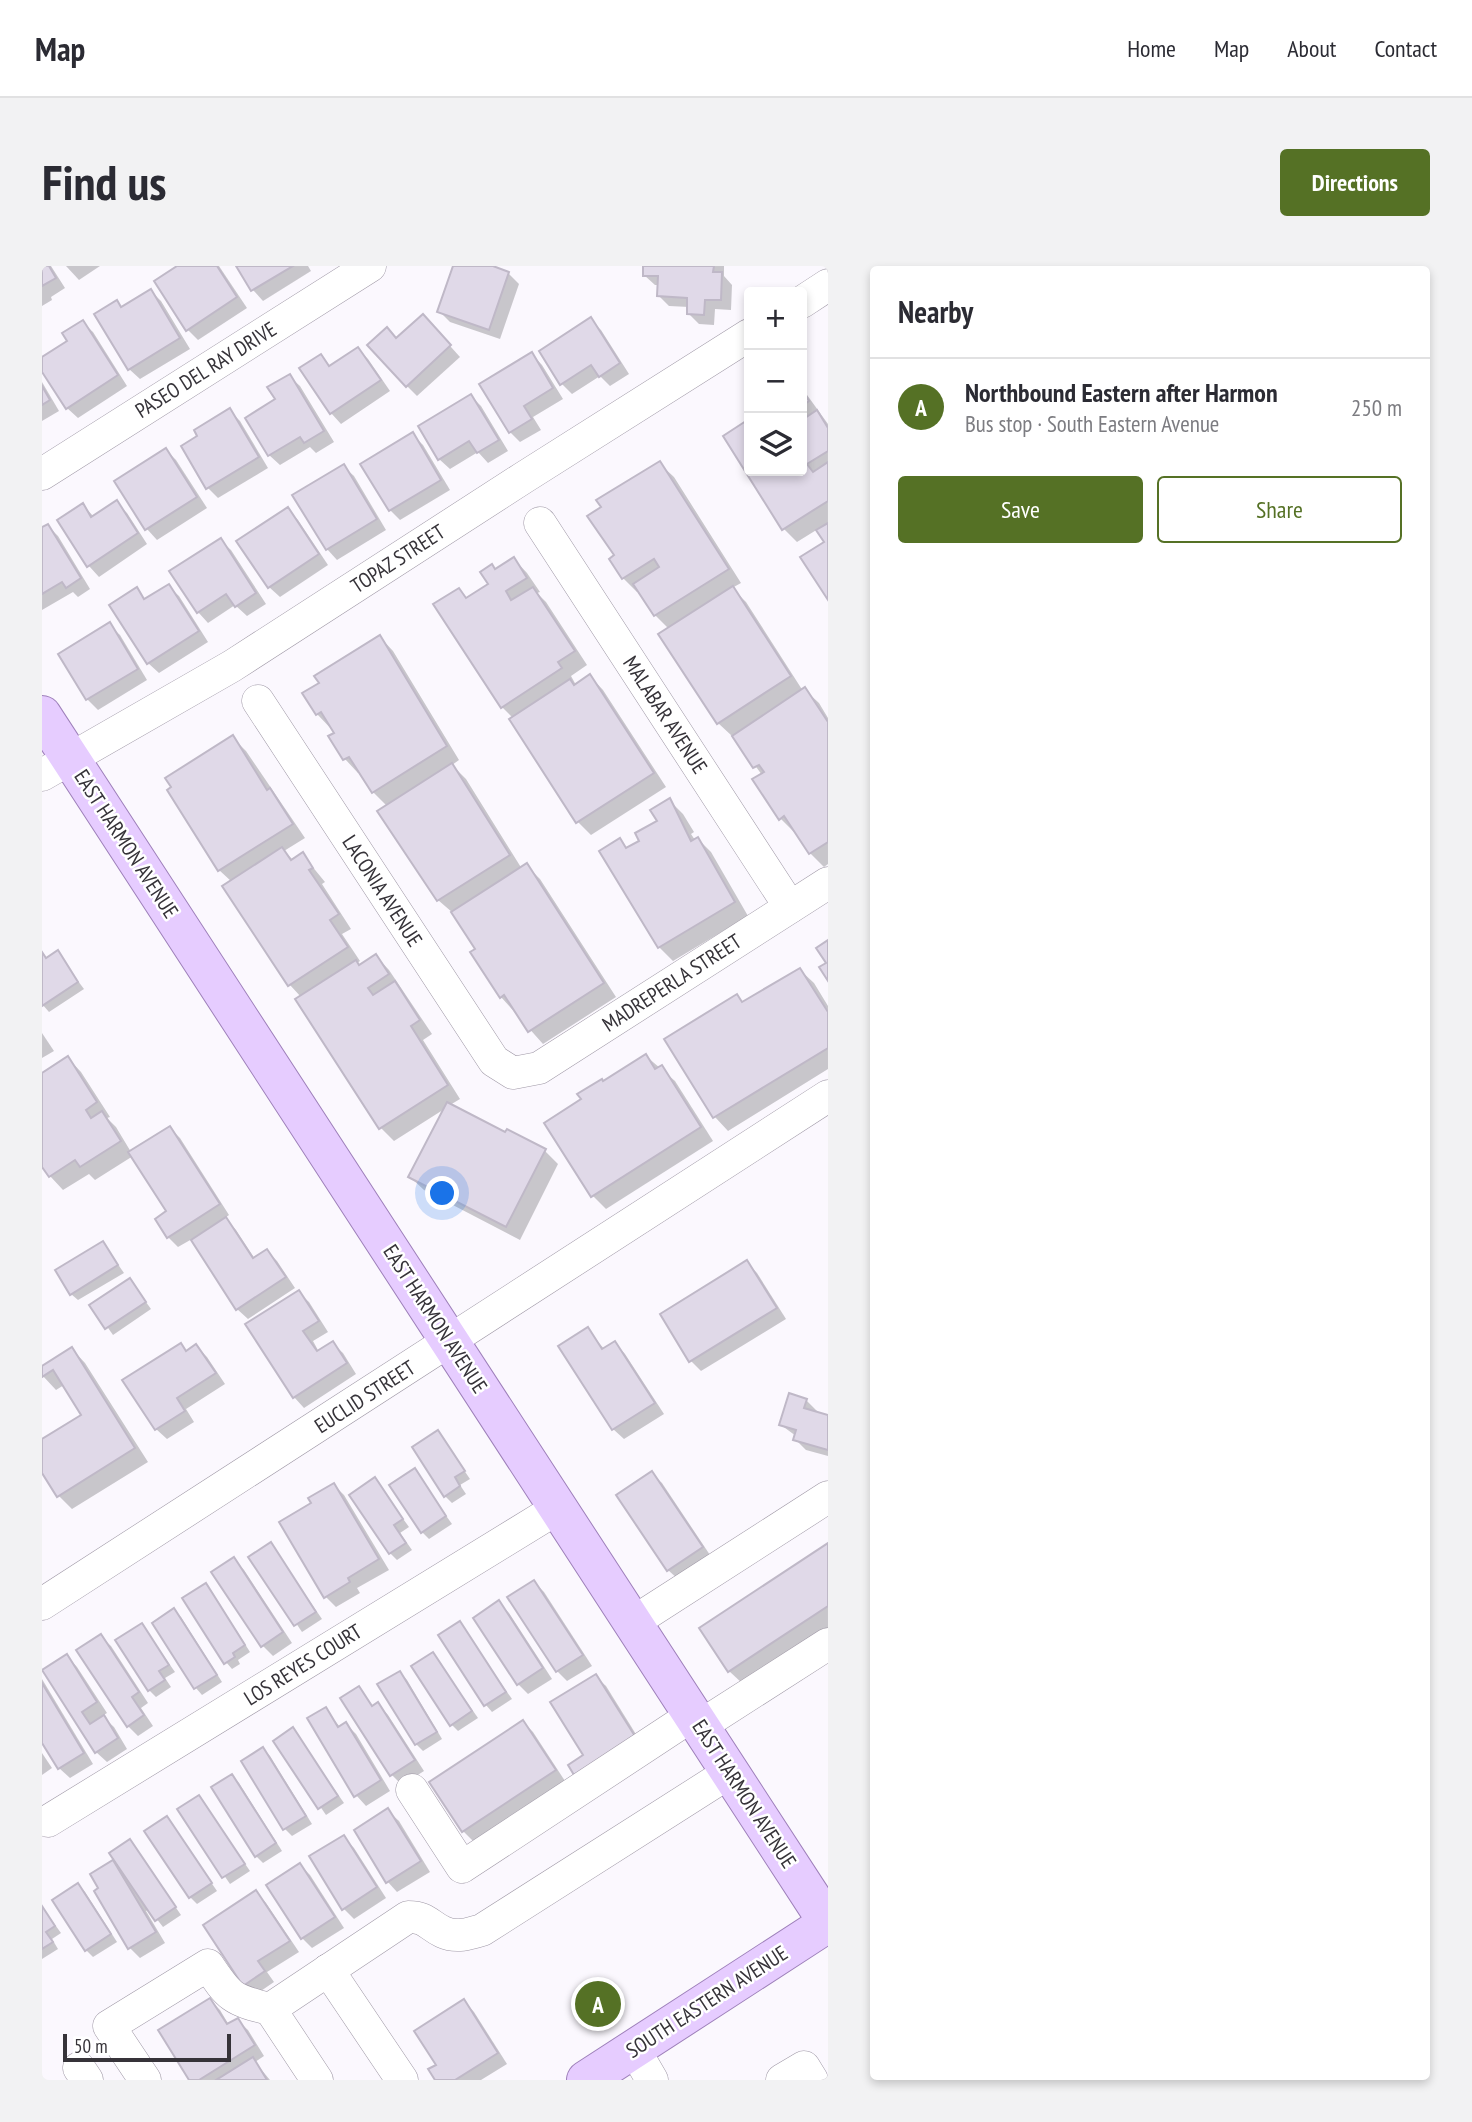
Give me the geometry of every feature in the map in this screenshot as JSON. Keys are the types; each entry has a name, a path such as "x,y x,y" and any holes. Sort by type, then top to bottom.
{"main road":[{"name":"EAST HARMON AVENUE","path":"42,715 56,767 450,1342 828,1923"},
{"name":"SOUTH EASTERN AVENUE","path":"586,2080 643,2064 828,1923"}],"street":[{"name":"PASEO DEL RAY DRIVE","path":"42,474 370,266"},
{"path":"807,299 828,285"},
{"name":"TOPAZ STREET","path":"56,767 233,666 744,338"},
{"name":"MALABAR AVENUE","path":"540,523 790,907"},
{"name":"LACONIA AVENUE","path":"258,701 494,1061 513,1073"},
{"name":"MADREPERLA STREET","path":"513,1073 540,1068 828,883"},
{"name":"EUCLID STREET","path":"42,1604 828,1096"},
{"path":"632,1623 828,1497"},
{"name":"LOS REYES COURT","path":"48,1821 558,1508"},
{"path":"412,1790 463,1867 696,1721 828,1644"},
{"path":"270,2008 408,1917 421,1917 445,1933 463,1936 482,1930 730,1772"},
{"path":"145,2080 109,2026 208,1965 224,1988 242,2002 270,2008 317,2080"},
{"path":"328,1970 402,2080"},
{"path":"782,2080 804,2067 812,2080"}],"building":[{"path":"42,266 49,266 56,278 42,286"},
{"path":"177,266 217,266 237,297 186,331 154,281"},
{"path":"236,266 293,266 251,291"},
{"path":"453,266 493,266 509,272 489,330 437,312"},
{"path":"643,266 714,266 713,272 722,272 721,300 705,300 704,315 687,314 687,298 657,296 658,276 643,276"},
{"path":"151,289 180,338 128,370 94,314 117,300 121,307"},
{"path":"423,314 451,345 406,387 367,345 387,327 396,338"},
{"path":"591,317 620,363 599,377 591,365 560,385 539,351"},
{"path":"83,320 118,375 66,409 42,372 42,357 67,341 62,333"},
{"path":"358,347 381,380 330,414 299,368 321,354 329,366"},
{"path":"532,352 553,388 524,406 532,419 509,433 479,384"},
{"path":"290,374 324,431 304,443 300,437 268,456 245,418 275,399 267,387"},
{"path":"42,386 50,400 42,405"},
{"path":"471,394 499,440 477,453 469,441 438,460 418,426"},
{"path":"230,408 259,457 206,489 181,446 197,436 194,430"},
{"path":"817,410 828,428 828,451 807,464 807,417"},
{"path":"744,422 744,469 723,436"},
{"path":"413,432 441,480 389,511 360,464"},
{"path":"166,448 197,497 145,530 114,481"},
{"path":"660,461 729,569 654,616 633,584 659,567 654,559 622,579 609,559 614,555 587,516 601,507 596,500"},
{"path":"828,462 828,501 782,530 748,476 807,476 807,464 813,472"},
{"path":"344,464 377,519 326,550 292,495"},
{"path":"117,500 138,533 87,567 57,520 83,503 91,517"},
{"path":"288,507 319,554 268,588 236,541"},
{"path":"828,523 828,600 800,557 824,542 816,530"},
{"path":"48,524 81,578 66,588 62,582 42,594 42,527"},
{"path":"221,538 256,593 235,607 226,594 197,613 169,571"},
{"path":"514,557 527,578 506,591 511,600 533,587 575,651 558,662 562,668 501,708 433,604 459,588 466,598 488,584 480,572 492,564 495,569"},
{"path":"169,584 199,631 147,664 109,605 137,587 144,599"},
{"path":"733,586 791,676 717,724 658,634"},
{"path":"110,622 138,669 86,700 58,654"},
{"path":"380,635 447,746 372,793 349,757 343,760 328,736 334,733 321,712 316,715 302,693 319,683 314,676"},
{"path":"590,674 654,773 576,823 509,719 570,679 574,685"},
{"path":"805,687 828,722 828,842 809,854 784,816 779,820 752,779 764,772 759,765 753,768 732,736"},
{"path":"233,735 267,790 270,788 293,824 218,871 167,790 171,787 165,778"},
{"path":"452,763 510,855 437,901 377,811"},
{"path":"670,798 691,841 698,837 735,902 658,948 599,851 620,838 626,848 639,841 635,833 657,821 650,810"},
{"path":"282,847 291,860 303,852 313,868 309,870 339,914 330,920 348,947 288,986 222,886"},
{"path":"527,863 604,983 528,1032 504,995 500,998 470,952 475,949 451,912"},
{"path":"828,940 828,981 819,967 826,963 816,948"},
{"path":"58,950 78,982 42,1006 42,952 46,958"},
{"path":"376,954 389,974 368,988 373,995 395,981 420,1020 411,1026 448,1085 379,1129 295,999 356,960 359,965"},
{"path":"800,968 828,1012 828,1048 713,1118 664,1039 737,994 742,1002"},
{"path":"646,1054 655,1069 662,1065 701,1127 591,1197 544,1123 581,1099 577,1094"},
{"path":"68,1056 97,1102 86,1110 91,1118 102,1111 121,1141 80,1167 75,1160 49,1177 42,1167 42,1073"},
{"path":"447,1102 505,1132 507,1129 546,1149 506,1227 408,1177"},
{"path":"170,1126 220,1204 167,1238 155,1219 166,1211 128,1152"},
{"path":"226,1217 253,1258 267,1249 286,1277 236,1310 191,1240"},
{"path":"103,1241 118,1265 70,1295 55,1270"},
{"path":"747,1260 777,1308 689,1362 660,1314"},
{"path":"130,1278 146,1302 105,1329 89,1305"},
{"path":"299,1290 319,1321 303,1331 317,1351 333,1341 347,1363 293,1398 245,1324"},
{"path":"588,1327 602,1349 615,1341 655,1403 612,1430 558,1346"},
{"path":"181,1343 186,1351 196,1344 216,1373 177,1398 185,1411 155,1430 122,1380"},
{"path":"72,1347 135,1448 57,1497 42,1473 42,1439 81,1415 53,1370 42,1377 42,1366"},
{"path":"789,1393 807,1399 804,1408 828,1415 828,1450 793,1440 796,1430 779,1425"},
{"path":"438,1430 465,1471 455,1477 460,1486 444,1497 412,1447"},
{"path":"415,1468 446,1516 421,1533 389,1485"},
{"path":"652,1471 703,1547 667,1571 616,1495"},
{"path":"375,1477 403,1519 394,1525 406,1543 389,1554 349,1495"},
{"path":"334,1483 379,1559 348,1578 350,1582 324,1598 279,1522 311,1503 308,1498"},
{"path":"271,1542 316,1612 294,1626 248,1557"},
{"path":"828,1543 828,1606 728,1672 699,1628"},
{"path":"234,1557 283,1632 261,1647 211,1572"},
{"path":"534,1580 583,1655 556,1672 507,1597"},
{"path":"206,1583 245,1645 233,1653 235,1657 224,1664 182,1598"},
{"path":"499,1600 543,1668 517,1685 473,1618"},
{"path":"174,1608 217,1675 194,1689 152,1623"},
{"path":"460,1621 506,1692 484,1706 438,1635"},
{"path":"142,1623 169,1665 159,1671 165,1680 148,1691 115,1640"},
{"path":"101,1634 139,1692 132,1697 144,1715 127,1727 76,1650"},
{"path":"433,1652 472,1711 450,1726 411,1666"},
{"path":"67,1654 97,1702 82,1712 90,1724 104,1715 118,1738 95,1753 42,1670"},
{"path":"400,1671 437,1732 415,1745 377,1684"},
{"path":"596,1674 638,1741 577,1780 568,1765 583,1755 550,1702"},
{"path":"42,1683 84,1753 58,1769 42,1743"},
{"path":"359,1686 372,1706 378,1702 415,1760 390,1776 340,1698"},
{"path":"326,1707 338,1727 346,1722 381,1780 354,1797 307,1718"},
{"path":"523,1720 556,1770 462,1832 429,1782"},
{"path":"293,1727 338,1796 318,1809 273,1741"},
{"path":"263,1747 306,1816 283,1830 241,1761"},
{"path":"232,1774 276,1843 255,1857 211,1787"},
{"path":"199,1795 245,1864 222,1878 177,1809"},
{"path":"388,1808 421,1861 386,1883 354,1830"},
{"path":"167,1816 212,1883 189,1898 144,1831"},
{"path":"344,1835 377,1887 342,1910 309,1856"},
{"path":"130,1839 176,1907 155,1921 109,1853"},
{"path":"113,1860 156,1932 128,1949 94,1891 98,1888 90,1874"},
{"path":"300,1863 335,1917 301,1939 266,1885"},
{"path":"78,1883 111,1934 85,1951 52,1900"},
{"path":"256,1890 290,1941 258,1961 265,1971 243,1986 203,1925"},
{"path":"42,1906 55,1926 46,1932 53,1942 42,1949"},
{"path":"210,1998 227,2024 238,2018 255,2045 199,2080 189,2080 158,2030"},
{"path":"464,1999 498,2053 455,2080 435,2080 428,2069 436,2065 414,2031"},
{"path":"253,2057 267,2080 216,2080"}],"place":[{"name":"Northbound Eastern after Harmon","path":"598,2004"}]}
